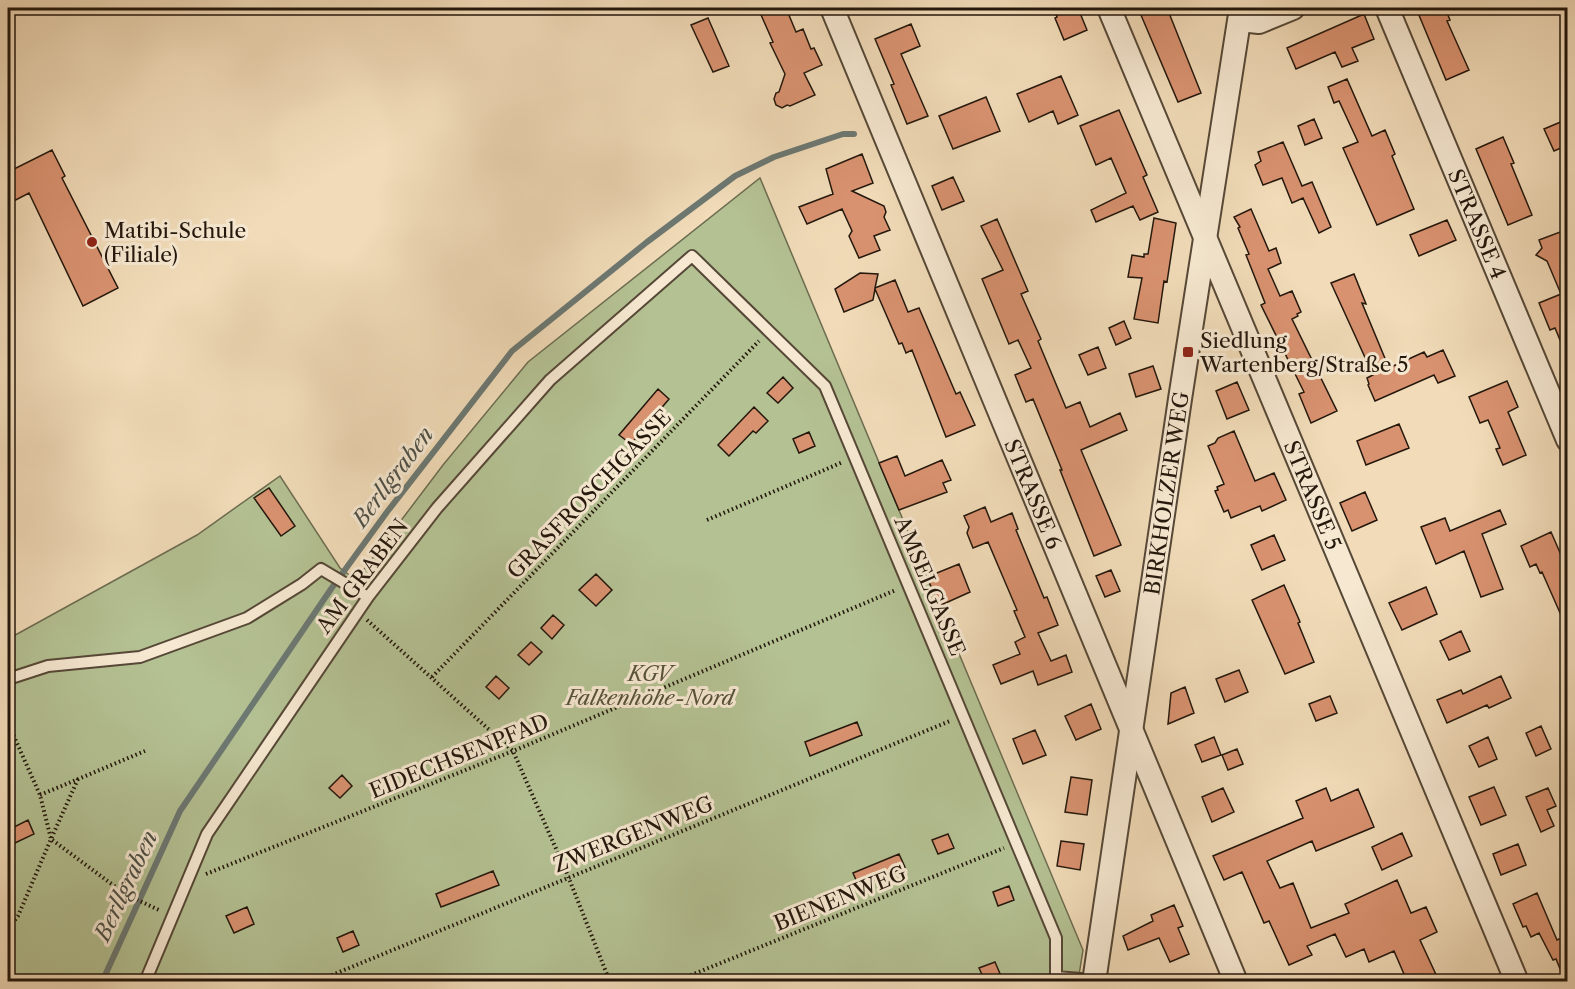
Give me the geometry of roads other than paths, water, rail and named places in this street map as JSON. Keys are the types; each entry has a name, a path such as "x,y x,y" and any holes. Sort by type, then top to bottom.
{"street":[{"name":"STRASSE 6","path":"832,8 1236,981"},
{"name":"STRASSE 5","path":"1109,8 1517,981"},
{"path":"1240,14 1259,22 1293,8"},
{"name":"STRASSE 4","path":"1387,8 1568,440"},
{"name":"BIRKHOLZER WEG","path":"1094,981 1240,14"}],"lane":[{"name":"AMSELGASSE","path":"692,256 825,386 1056,938 1056,977 1094,981"},
{"name":"AM GRABEN","path":"145,981 207,834 368,597 437,508 550,380 692,256"},
{"path":"8,679 48,666 140,657 247,618 302,584 321,569 368,597"}],"waterway":[{"name":"Berllgraben","path":"102,982 180,811 331,589 387,512 512,351 647,242 735,176 774,157 843,134 854,134"}],"place":[{"name":"Matibi-Schule (Filiale)","path":"92,242"},
{"name":"Siedlung Wartenberg/Straße 5","path":"1188,352"}],"park label":[{"name":"KGV Falkenhöhe-Nord","path":"650,685"}]}
